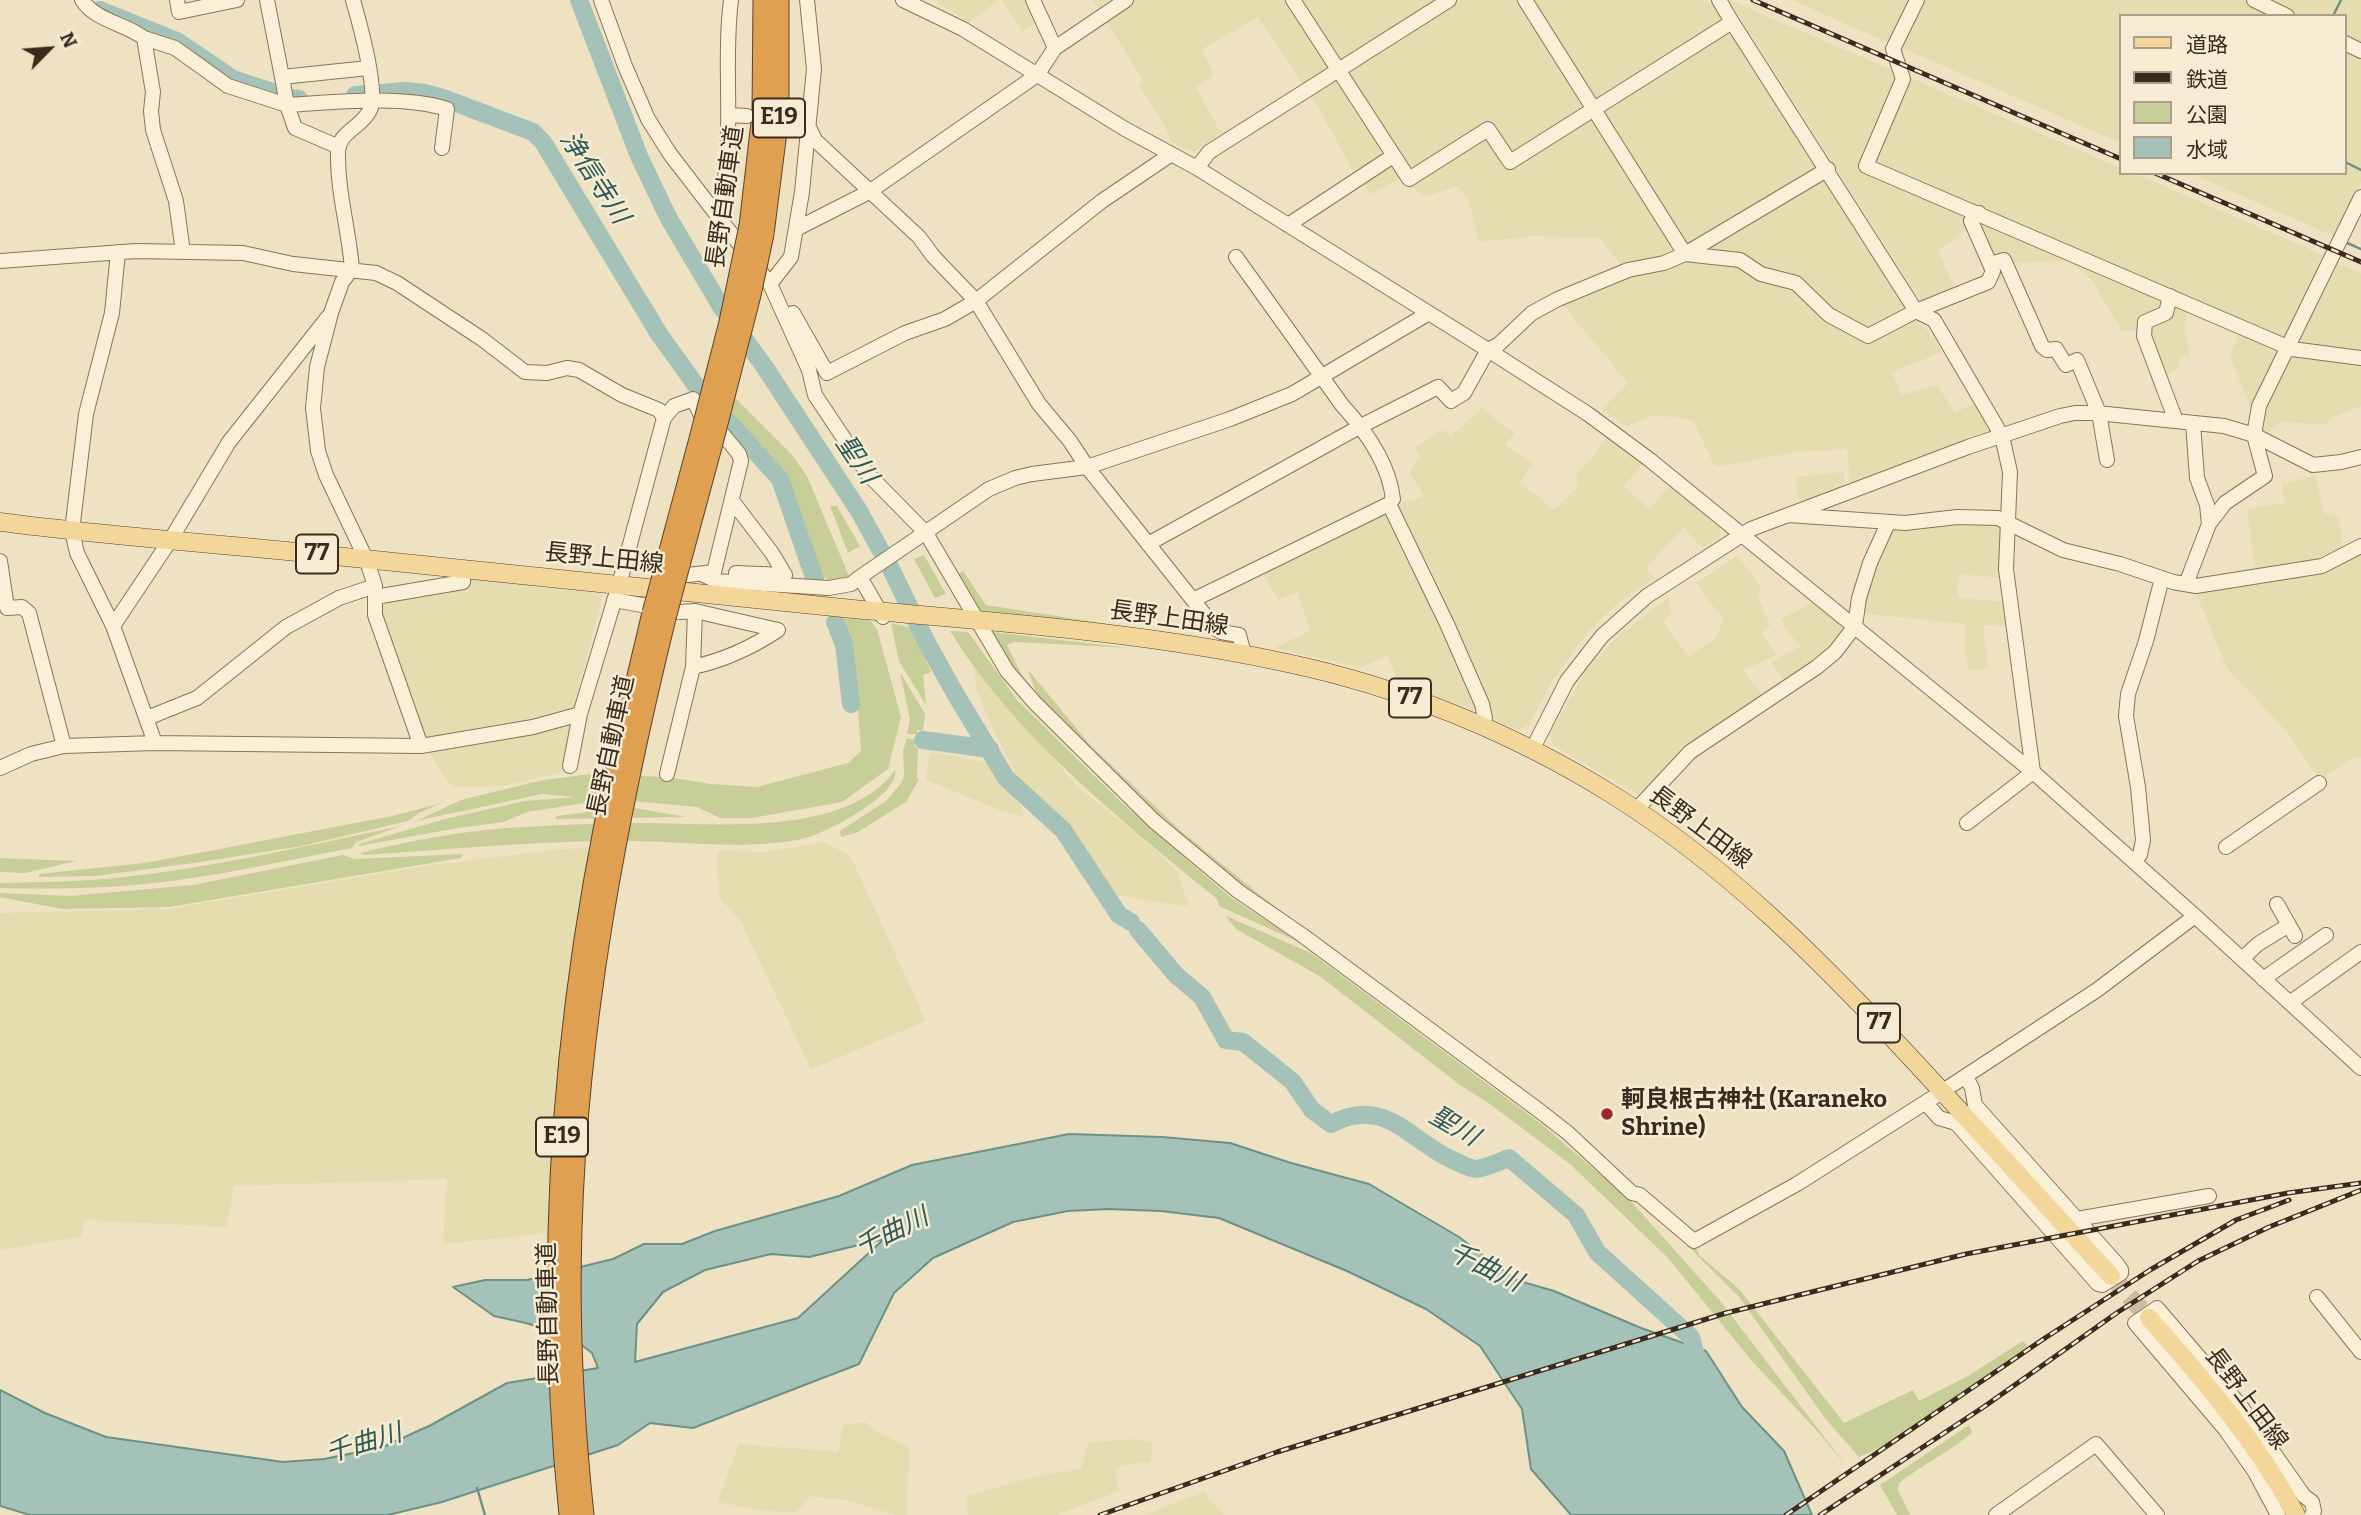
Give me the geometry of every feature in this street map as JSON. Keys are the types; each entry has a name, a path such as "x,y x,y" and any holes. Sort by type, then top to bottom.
{"highway":[{"name":"長野自動車道","path":"569,1515 560,1392 557,1230 569,1059 593,888 659,616 706,441 751,295 762,114 763,0"},
{"name":"長野自動車道","path":"756,230 779,116 779,0"},
{"name":"長野自動車道","path":"584,1515 577,1445 572,1338 575,1163 584,1060 598,949 618,831 624,763"},
{"path":"560,1392 558,1419 564,1515"}],"main road":[{"name":"長野上田線","path":"0,522 463,569 617,592 970,619 1153,640 1285,662 1344,677 1428,704 1532,750 1636,810 1714,866 1795,938 1870,1013 2111,1276"},
{"name":"長野上田線","path":"2149,1318 2229,1413 2267,1465 2296,1515"}],"street":[{"path":"82,0 88,9 102,17 175,48 228,86 287,104 372,96 423,102 447,109 442,148"},
{"path":"177,0 178,12 237,0"},
{"path":"267,0 287,104 295,128 339,147"},
{"path":"353,0 365,45 372,96 364,119 342,137 339,147 343,212 352,269 342,282 331,313 316,378 313,416 318,451 326,475 367,561 375,592 375,615 421,746"},
{"path":"601,0 648,119 670,154 770,284 809,370 815,395 867,473 922,536 958,591 970,619 1035,704 1154,821 1238,891 1537,1109 1568,1133 1632,1193 1640,1195 1694,1241 1797,1184 1944,1093 1949,1087 2097,990 2195,915"},
{"path":"718,214 723,198 731,0"},
{"path":"770,284 791,257 802,192 801,121 814,69 807,0"},
{"path":"903,0 963,29 1197,169 1588,414 1744,534 2033,772 2195,915 2361,1068"},
{"path":"1033,0 1055,48"},
{"path":"796,229 869,192 1037,75 1055,48 1126,0"},
{"path":"1293,0 1409,179 1488,129 1510,162 1732,22"},
{"path":"1197,169 1209,152 1449,0"},
{"path":"1525,0 1685,254"},
{"path":"1719,0 1916,311 1934,320 2002,436 2010,472 2006,569 2033,772"},
{"path":"1917,0 1893,49 1903,79 1866,166 2286,347 2361,358"},
{"path":"2254,0 2283,14"},
{"path":"144,37 153,92 153,130 176,201 183,252"},
{"path":"282,77 368,68"},
{"path":"728,115 747,116"},
{"path":"801,121 815,140 919,237 933,256 976,301 1039,404 1216,629 1239,635 1241,654"},
{"path":"782,311 792,312 827,373 905,333 945,319 976,301 1102,201 1170,155"},
{"path":"1288,225 1393,156"},
{"path":"1148,544 1361,426 1438,387 1451,401 1464,393 1489,350 1532,313 1558,299 1628,270 1664,264 1685,254 1828,169"},
{"path":"2186,584 2209,524 2225,503 2266,476 2254,435 2259,406 2361,197"},
{"path":"1685,254 1741,260 1761,274 1796,283 1829,315 1868,337 1916,311 1988,282 1993,271 1971,221 1979,213"},
{"path":"118,252 113,313 86,414 72,531 77,553 113,626 155,743"},
{"path":"0,261 118,252 243,253 292,264 376,273 397,283 482,339 525,372 547,373 567,368 579,370 622,395 659,410 664,418"},
{"path":"1193,600 1389,504 1393,499 1386,471 1361,426 1342,405 1236,257"},
{"path":"1991,264 2004,260 2042,346 2047,351 2056,349 2066,365 2077,360 2099,413 2107,460"},
{"path":"2170,296 2166,313 2145,322 2144,336 2176,422"},
{"path":"113,626 172,539 229,442 331,313"},
{"path":"707,573 716,581 829,589 851,584 989,489 1015,478 1087,467 1230,419 1292,394 1429,313"},
{"path":"570,766 580,714 617,592 664,418 674,406 693,399 701,415 716,426 739,454 741,461 733,502 707,573"},
{"path":"1532,750 1567,681 1602,636 1647,596 1762,523 2002,436 2060,416 2099,413 2224,426 2254,435 2314,465 2361,457"},
{"path":"2193,423 2197,478 2207,505 2209,524"},
{"path":"626,555 688,575 785,575 772,553 733,502"},
{"path":"1389,504 1482,704 1485,718 1483,727"},
{"path":"1783,515 1888,523 1931,518 1998,518 2063,550 2196,586 2322,566 2361,546"},
{"path":"1636,810 1690,752 1817,667 1835,652 1855,626 1859,598 1870,563 1888,523"},
{"path":"0,561 7,608 22,607 29,613 64,746"},
{"path":"147,718 197,698 286,627 339,598 463,582 463,569"},
{"path":"863,574 884,613"},
{"path":"2133,861 2140,855 2143,840 2138,787 2126,716 2129,695 2162,578"},
{"path":"617,592 680,612 695,611 778,630 753,647 713,663 693,667"},
{"path":"667,774 693,667 695,611"},
{"path":"0,768 31,754 64,746 155,743 421,746 533,727 580,714"},
{"path":"1967,823 2033,772"},
{"path":"2227,847 2319,783"},
{"path":"2242,959 2258,943 2292,930 2277,904"},
{"path":"2263,979 2326,934"},
{"path":"2291,1002 2361,952"},
{"path":"1926,1103 1939,1118 1956,1123 2089,1275 2102,1285 2121,1273 2077,1219 1975,1105 1972,1088 1966,1077"},
{"path":"2077,1219 2209,1196"},
{"path":"2317,1297 2361,1352"},
{"path":"2278,1515 2255,1472 2225,1429 2135,1322 2157,1308 2248,1415 2301,1493 2312,1502 2312,1515"},
{"path":"1996,1515 2096,1444 2157,1515"}],"shaded area":[{"path":"933,0 999,0 969,22"},
{"path":"1001,0 1030,0 1039,21 1023,31"},
{"path":"1093,0 1703,0 1719,12 1915,319 1928,331 1943,352 1892,372 1901,395 1937,385 1955,413 1974,403 1993,432 1851,487 1847,449 1797,452 1715,467 1693,420 1654,415 1626,426 1602,409 1628,383 1558,299 1625,270 1600,238 1534,236 1479,242 1468,198 1458,186 1425,197 1402,178 1370,194 1356,176 1318,107 1258,17 1202,49 1214,75 1196,88 1221,133 1194,152 1173,143 1160,117 1138,85 1143,80"},
{"path":"1729,0 2120,168 2120,175 2139,175 2325,256 2252,411 2230,356 2240,329 2187,307 2185,330 2190,356 2181,357 2176,370 2162,376 2143,330 2122,331 2091,279 2067,260 2007,263 2001,280 1995,281 1983,272 1980,242 1965,230 1938,251 1954,287 1921,301"},
{"path":"1792,0 1912,0 1891,44"},
{"path":"1922,0 2243,0 2272,14 2120,14 2120,143 1900,47"},
{"path":"2264,0 2361,0 2361,46 2347,40 2347,14 2293,14"},
{"path":"2347,49 2361,56 2361,182 2333,236 2195,175 2347,175"},
{"path":"2333,261 2361,273 2361,406 2335,416 2324,425 2281,421 2270,432 2261,430 2275,383"},
{"path":"1482,408 1515,434 1504,445 1533,464 1520,483 1554,510 1579,485 1576,475 1609,437 1644,463 1624,486 1649,509 1672,483 1720,522 1720,538 1702,548 1684,528 1660,552 1646,569 1655,578 1621,600 1586,634 1549,686 1529,725 1518,730 1494,720 1488,713 1396,505 1424,496 1409,472 1421,457 1415,448 1442,430 1451,436"},
{"path":"1844,472 1844,488 1804,503 1804,499 1798,498 1795,477"},
{"path":"2315,475 2324,513 2339,517 2343,552 2321,563 2256,573 2247,509 2285,503 2282,484"},
{"path":"1389,510 1480,712 1398,683 1388,655 1361,668 1274,648 1310,631 1298,592 1278,600 1262,571"},
{"path":"1935,522 2001,523 2002,578 1959,574 1957,598 2007,602 2008,626 1983,625 1988,669 1968,670 1965,651 1966,624 1859,613 1889,526"},
{"path":"2361,550 2361,758 2356,756 2320,780 2285,730 2227,668 2195,591"},
{"path":"1738,556 1762,589 1757,594 1770,626 1761,632 1776,655 1744,670 1765,699 1644,798 1554,746 1549,735 1586,671 1617,637 1669,597 1671,612 1664,622 1688,656 1716,638 1723,619 1696,583"},
{"path":"467,578 603,594 573,710 534,723 423,743 379,616 378,600"},
{"path":"1816,600 1850,628 1834,650 1785,683 1771,662 1800,647 1780,620"},
{"path":"975,668 1079,788 1138,834 1176,870 1190,907 1113,895 1018,779 976,687"},
{"path":"574,720 564,772 503,786 452,787 426,748"},
{"path":"930,752 989,763 997,777 1019,799 1024,816 1002,811 926,780"},
{"path":"825,842 851,857 926,1021 811,1069 740,920 719,894 717,856 724,851 766,852"},
{"path":"592,848 549,1233 443,1244 447,1179 234,1186 227,1227 85,1220 81,1237 0,1250 0,913 167,909 425,866 562,849"},
{"path":"865,1422 910,1448 906,1515 896,1515 851,1501 811,1496 795,1513 717,1502 739,1444 838,1452 843,1425"},
{"path":"1134,1439 1153,1443 1150,1461 1115,1467 1119,1491 1057,1515 968,1515 966,1496 1034,1477 1081,1469 1088,1443"},
{"path":"1204,1492 1224,1515 1143,1515"}],"green space":[{"path":"732,395 792,455 807,476 849,576 836,584 830,584 826,577 820,580 781,470 727,414"},
{"path":"830,506 837,506 860,546 848,553"},
{"path":"924,555 946,594 935,598 914,559"},
{"path":"963,571 986,605 1134,628 977,611 954,577"},
{"path":"841,618 870,620 877,629 901,717 888,769 842,802 752,818 720,818 697,807 610,799 527,812 504,822 359,846 445,819 525,801 576,797 542,794 416,821 461,800 543,780 600,773 757,787 848,763 861,751 854,653"},
{"path":"891,623 912,628 931,672 923,675 926,705 899,661"},
{"path":"950,631 968,632 1017,700 1120,801 1230,897 1299,942 1219,906 1217,899 1072,776 1006,706 976,670"},
{"path":"991,632 1130,648 1015,642 1007,645 1030,692 1014,674"},
{"path":"1028,670 1092,747 1181,831 1290,919 1245,893 1172,832 1039,700"},
{"path":"900,672 925,714 923,731 917,730 917,734 907,734 910,719"},
{"path":"907,738 916,740 914,746 918,748 919,779 906,802 858,832 841,837 840,831 886,801 902,782 903,751"},
{"path":"895,770 893,780 886,791 874,802 843,822 802,839 739,845 632,841 565,842 365,855 360,853 440,836 502,828 610,823 740,824 812,817 845,807 873,792"},
{"path":"442,803 408,821 302,846 96,876 39,877 39,874 144,863 204,852 392,816"},
{"path":"629,807 686,817 555,819 557,816"},
{"path":"401,826 356,842 352,848 197,877 109,887 0,888 2,883 58,882 151,874 258,856"},
{"path":"462,854 461,858 169,907 62,909 0,897 0,893 70,896 193,885 343,855 355,859"},
{"path":"0,858 76,861 25,873 0,872"},
{"path":"1226,916 1311,953 1540,1123 1629,1199 1721,1302 1848,1468 1752,1361 1668,1258 1570,1164 1460,1085 1321,977 1236,929"},
{"path":"1643,1201 1739,1289 1844,1423 1913,1390 1919,1401 1966,1377 2023,1341 2028,1346 1887,1444 1859,1457 1825,1418 1739,1297"},
{"path":"1969,1425 1972,1433 1899,1483 1898,1490 1910,1515 1897,1515 1880,1485"}],"water":[{"name":"千曲川","path":"1069,1134 1162,1137 1230,1143 1369,1184 1459,1237 1516,1280 1554,1291 1641,1328 1706,1351 1742,1407 1784,1451 1812,1515 1571,1515 1531,1469 1522,1409 1480,1346 1426,1309 1347,1271 1219,1218 1161,1211 1108,1209 1068,1211 1013,1222 933,1258 894,1293 859,1364 693,1428 650,1423 618,1445 442,1502 388,1515 30,1515 0,1506 0,1390 45,1413 106,1437 283,1462 324,1459 383,1447 431,1425 507,1383 598,1368 592,1353 572,1338 494,1316 453,1287 485,1280 527,1280 613,1259 644,1244 682,1244 715,1231 839,1196 912,1165","holes":["884,1239 798,1318 635,1362 637,1324 663,1292 705,1270 771,1254 809,1257"]}],"waterway":[{"name":"聖川","path":"579,0 639,156 668,217 720,305 766,369 859,511 928,645 1006,778 1063,830 1119,915 1131,922"},
{"path":"2334,14 2341,0"},
{"name":"浄信寺川","path":"100,10 177,41 233,79 299,99"},
{"name":"浄信寺川","path":"355,95 406,91 425,93 533,132 543,142 659,334 697,387 780,479 815,580"},
{"path":"2347,163 2361,170"},
{"path":"2345,242 2361,249"},
{"name":"浄信寺川","path":"835,622 844,644 851,704"},
{"name":"浄信寺川","path":"923,740 990,749"},
{"name":"聖川","path":"1138,930 1176,975 1202,997 1226,1040 1243,1042 1292,1081 1312,1110 1331,1124 1351,1116 1383,1118 1441,1154 1475,1169 1509,1158 1576,1215 1597,1252 1691,1337 1700,1370"},
{"path":"477,1488 485,1515"}],"tunnel":[{"path":"2111,1276 2149,1318"}],"railway":[{"path":"1753,0 2120,159"},
{"path":"2160,175 2361,262"},
{"path":"1100,1515 1277,1452 1726,1313 1966,1254 2288,1193 2361,1183"},
{"path":"1820,1515 1985,1406 2118,1312 2198,1261 2269,1227 2361,1190"},
{"path":"1786,1515 2045,1338 2150,1270 2236,1220 2289,1200"}],"place":[{"name":"軻良根古神社 (Karaneko Shrine)","path":"1607,1114"}]}
